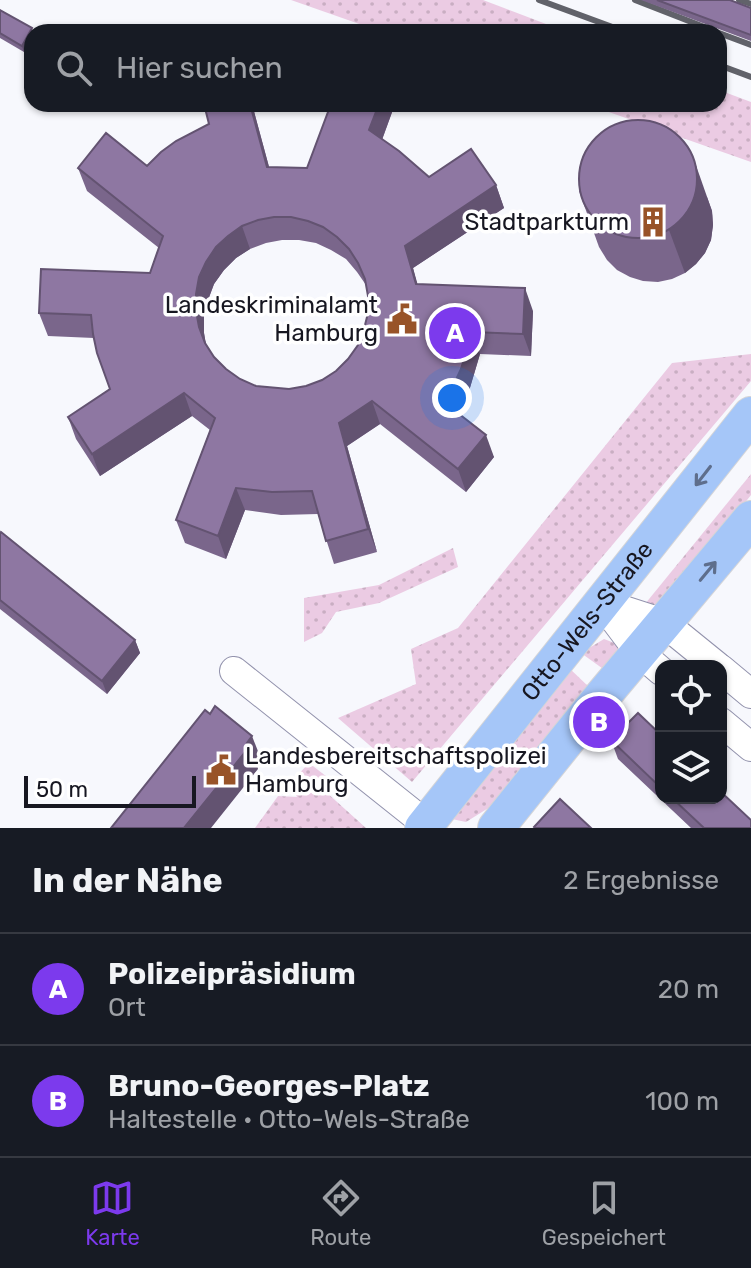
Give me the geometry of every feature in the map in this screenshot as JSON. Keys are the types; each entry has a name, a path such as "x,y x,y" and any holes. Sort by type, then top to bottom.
{"main road":[{"name":"Otto-Wels-Straße","path":"430,827 751,415"},
{"path":"496,828 650,662 664,623 751,519"}],"street":[{"path":"602,603 664,623 709,660"},
{"path":"602,603 650,662"},
{"path":"234,671 430,827"},
{"path":"727,674 751,694"},
{"path":"727,727 751,747"}],"shaded area":[{"path":"291,0 483,0 546,24 359,24"},
{"path":"727,93 751,102 751,162 609,112 727,112"},
{"path":"751,354 751,381 412,782 338,718 416,684 411,649 458,628 672,363"},
{"path":"751,474 751,495 661,609 645,604"},
{"path":"453,548 458,567 379,603 336,612 322,633 304,642 304,598 379,585"},
{"path":"604,639 617,644 621,652 606,671 581,653"},
{"path":"567,666 590,688 498,802 466,822 447,818"},
{"path":"309,763 331,780 326,792 366,828 255,828 278,796 297,797 291,782"}],"building":[{"path":"657,0 730,0 751,8 751,35"},
{"path":"0,10 25,24 22,46 0,33"},
{"path":"206,112 252,112 267,167 307,168 328,112 376,112 369,130 429,177 471,149 496,185 405,246 416,284 525,288 523,334 472,332 461,369 445,403 486,435 458,469 372,401 339,423 368,529 326,541 312,491 272,492 236,488 218,536 176,520 215,418 184,393 92,454 68,417 110,389 97,353 91,315 39,313 41,269 150,273 163,236 78,168 106,133 147,166 176,141 209,124","holes":["274,217 308,221 337,237 358,263 368,296 364,329 348,359 322,380 289,389 256,386 226,369 205,343 196,311 199,277 216,247 242,226"]},
{"path":"638,120 661,124 680,137 693,156 697,179 693,202 680,221 661,234 638,238 615,234 596,221 583,202 579,179 583,156 596,137 615,124"},
{"path":"1,532 135,640 102,681 0,600"},
{"path":"215,706 252,736 247,743 250,746 184,828 111,828 205,710 210,714"},
{"path":"638,713 655,729 655,782 611,740"},
{"path":"727,798 751,820 751,828 704,828 678,804 727,804"},
{"path":"560,799 591,828 535,828"}],"railway":[{"path":"539,0 604,24"},
{"path":"635,0 696,24"},
{"path":"739,0 751,4"},
{"path":"727,36 751,45"},
{"path":"727,68 751,77"}],"place":[{"name":"Stadtparkturm","path":"653,222"},
{"name":"Landeskriminalamt Hamburg","path":"402,319"},
{"name":"Polizeipräsidium","path":"455,333"},
{"name":"Bruno-Georges-Platz","path":"599,722"},
{"name":"Landesbereitschaftspolizei Hamburg","path":"221,770"}]}
